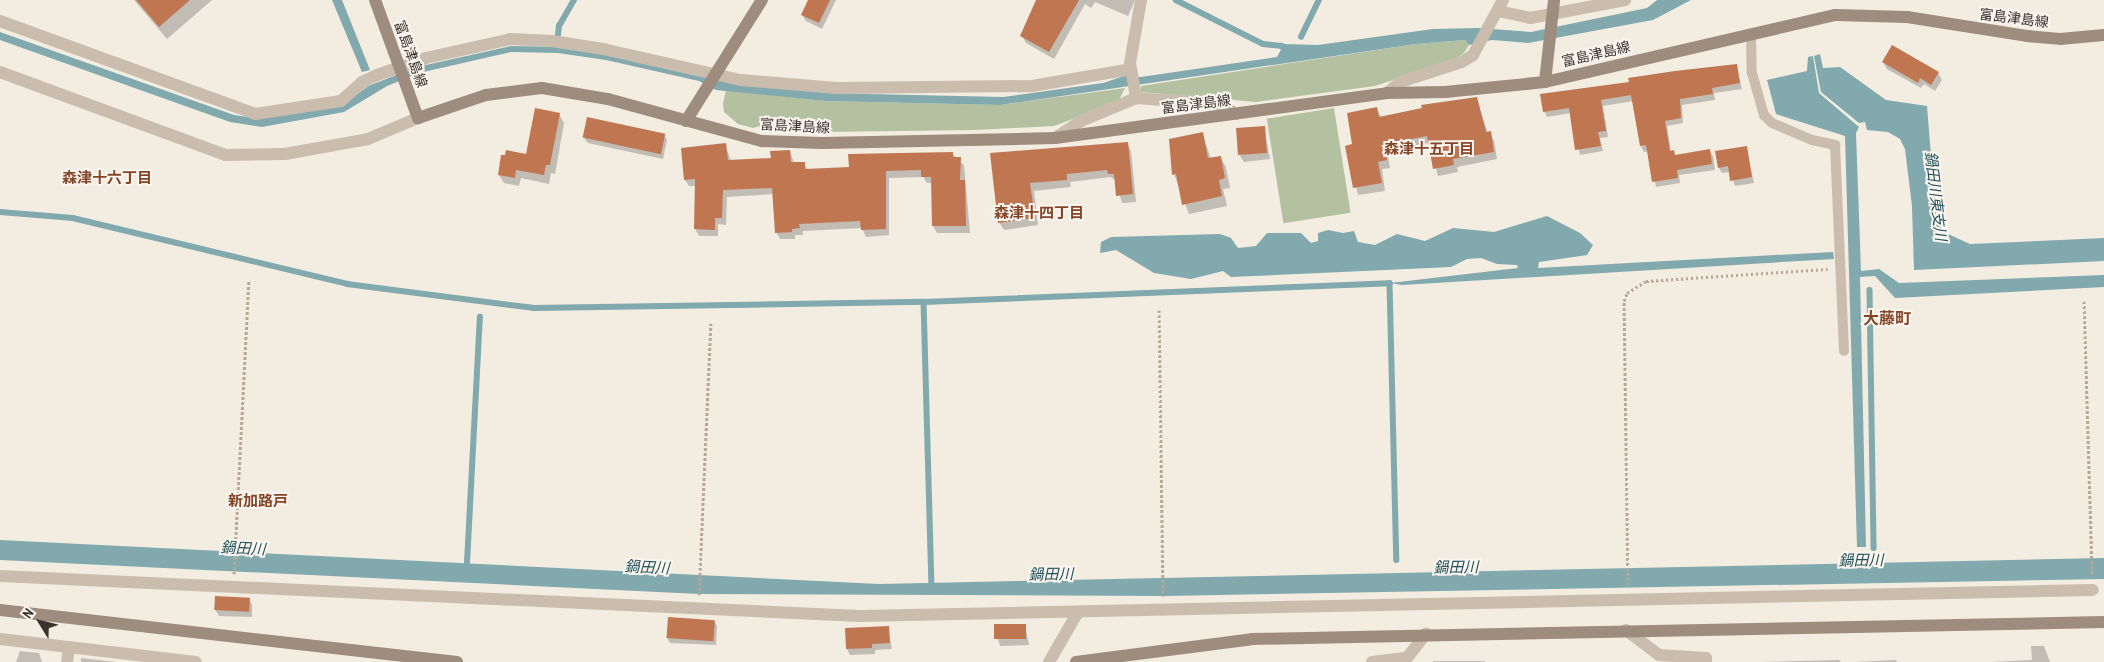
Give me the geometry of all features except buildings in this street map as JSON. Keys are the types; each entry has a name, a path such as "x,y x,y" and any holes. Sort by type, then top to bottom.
{"main road":[{"name":"富島津島線","path":"375,0 418,118 486,95 542,88 608,99 686,121 772,141 822,143 1055,138 1387,93 1445,92 1545,82 1835,15 1907,18 2027,36 2060,39 2104,36"},
{"path":"686,121 762,0"},
{"path":"1545,82 1554,0"},
{"path":"0,610 457,662"},
{"path":"1076,662 1252,638 2104,622"}],"street":[{"path":"1135,94 1132,72 1141,0"},
{"path":"1387,93 1400,82 1462,62 1474,55 1500,6 1530,18 1625,0"},
{"path":"0,21 235,109 255,114 340,101 362,82 410,64 477,45 511,40 552,41 604,49 741,80 828,88 925,90 1032,86 1132,72"},
{"path":"0,72 225,154 285,154 368,139 418,118"},
{"path":"1055,138 1081,121 1135,94 1219,104 1236,114"},
{"path":"0,576 860,616 2093,586"},
{"path":"1049,662 1078,612"},
{"path":"1626,630 1659,655 1706,658 1706,662"},
{"path":"1372,662 1407,658 1426,634"},
{"path":"0,639 171,661 196,662"},
{"path":"67,662 69,647"}],"lane":[{"path":"1751,34 1752,74 1764,116 1772,122 1812,140 1835,145 1844,351"}],"path":[{"path":"1628,594 1624,301 1627,293 1646,281 1830,269"},
{"path":"234,578 248,281"},
{"path":"2084,301 2093,586"},
{"path":"1160,310 1164,604"},
{"path":"699,601 711,323"}],"green space":[{"path":"1465,40 1469,45 1464,53 1454,60 1375,86 1256,102 1141,92 1141,86 1416,44"},
{"path":"1125,88 1118,102 1054,126 976,130 823,132 793,123 774,122 753,128 738,124 724,112 723,104 726,90 826,101 1000,105"},
{"path":"1334,108 1351,213 1283,223 1267,119"}],"water":[{"path":"332,0 342,0 370,70 362,72"},
{"path":"1657,0 1691,0 1653,20 1528,43 1492,40 1469,45 1465,40 1416,44 1000,105 826,101 716,90 699,81 606,60 558,53 511,52 419,73 387,86 344,112 262,127 230,122 0,40 0,32 234,115 254,118 342,106 368,86 417,67 511,46 564,47 824,93 1003,97 1103,83 1124,76 1141,77 1277,57 1284,44 1318,45 1433,29 1478,28 1531,32 1647,8"},
{"path":"1820,54 1823,68 1840,67 1886,100 1927,106 1936,218 1942,218 1948,234 1970,244 2104,238 2104,261 1914,270 1912,206 1905,149 1900,139 1888,132 1867,130 1865,122 1859,123 1821,92 1814,56"},
{"path":"1813,56 1819,93 1859,127 1856,133 1861,271 1879,269 1899,283 2104,275 2104,287 1895,298 1875,276 1860,277 1866,547 1857,547 1845,136 1776,114 1767,80 1807,71 1808,57"},
{"path":"1547,216 1580,233 1593,245 1587,255 1539,262 1538,268 1833,252 1834,259 1402,285 1390,283 1518,268 1517,265 1497,264 1481,258 1467,259 1451,267 1231,277 1223,271 1191,279 1154,273 1116,250 1100,253 1101,242 1111,237 1220,234 1231,238 1238,248 1256,246 1267,233 1301,233 1311,243 1318,241 1318,233 1328,230 1343,233 1354,231 1358,242 1375,245 1397,234 1425,241 1453,228 1494,232"},
{"path":"0,540 879,584 2104,558 2104,579 1164,596 699,594 0,560"}],"waterway":[{"path":"558,35 559,26 574,0"},
{"path":"1176,0 1263,44 1282,46 1286,50"},
{"path":"1301,37 1319,0"},
{"path":"0,212 73,218 347,284 534,308 924,302 1390,283 1397,560"},
{"name":"鍋田川","path":"1870,290 1874,548"},
{"path":"924,302 932,583"},
{"path":"467,563 480,317"}],"district":[{"name":"森津十五丁目","path":"1429,149"},
{"name":"森津十六丁目","path":"107,178"},
{"name":"森津十四丁目","path":"1039,213"},
{"name":"大藤町","path":"1887,318"},
{"name":"新加路戸","path":"258,501"}],"water label":[{"name":"鍋田川東支川","path":"1936,196"}]}
